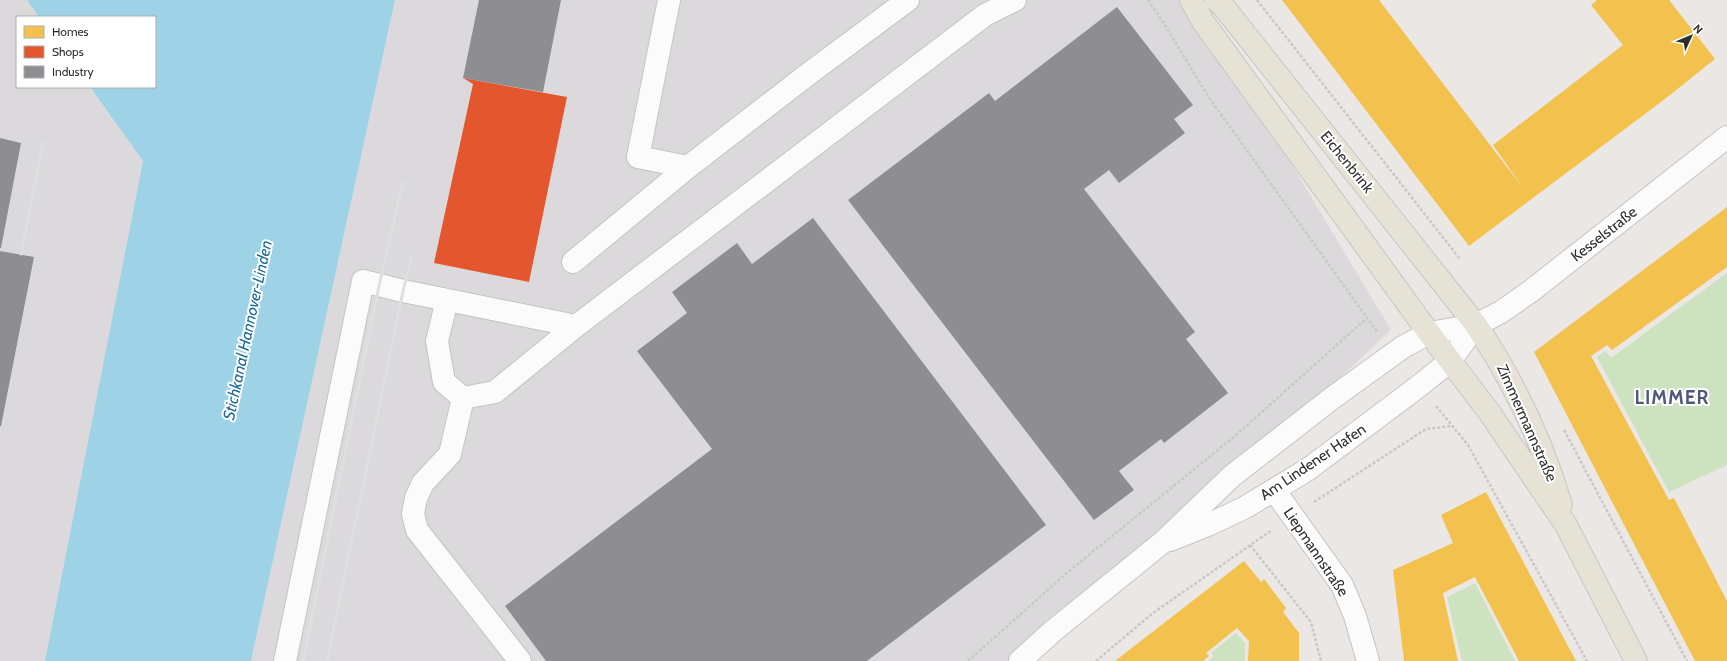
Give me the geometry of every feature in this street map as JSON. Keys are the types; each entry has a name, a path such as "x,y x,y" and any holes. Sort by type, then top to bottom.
{"main road":[{"path":"1191,0 1204,23 1429,333"},
{"name":"Eichenbrink","path":"1216,0 1228,12 1476,325"},
{"name":"Zimmermannstraße","path":"1476,325 1509,377 1554,481 1566,525"},
{"name":"Zimmermannstraße","path":"1429,333 1489,412 1566,525 1636,661"}],"street":[{"path":"669,0 638,157 688,167"},
{"path":"573,262 688,167 807,75 908,0"},
{"path":"463,398 495,392 576,326 985,15 1015,0"},
{"name":"Kesselstraße","path":"1476,325 1501,312 1531,291 1727,137"},
{"path":"285,661 363,281 447,300 576,326"},
{"path":"447,300 437,341 444,382 463,398"},
{"name":"Am Lindener Hafen","path":"1020,661 1053,631 1163,542 1211,495 1250,461 1381,362 1403,347 1429,333 1476,325"},
{"name":"Am Lindener Hafen","path":"1163,542 1210,524 1244,508 1307,470 1450,361 1476,325"},
{"path":"463,398 450,454 423,483 416,498 414,514 417,530 520,661"},
{"name":"Liepmannstraße","path":"1274,490 1342,585 1355,616 1368,661"}],"path":[{"path":"968,661 1068,572 1235,436 1367,318 1210,99 1148,0"},
{"path":"1257,0 1462,262"},
{"path":"1560,423 1687,661"},
{"path":"1096,661 1153,613 1292,517 1426,429 1452,426 1468,445 1587,661"},
{"path":"1250,545 1311,622 1321,661"}],"shaded area":[{"path":"0,0 27,0 38,16 16,16 16,88 91,88 143,161 45,661 0,661"},
{"path":"395,0 1193,0 1391,330 1163,542 1020,661 251,661"}],"green space":[{"path":"1727,273 1727,465 1669,492 1597,357 1605,351 1611,358"},
{"path":"1475,583 1515,661 1462,661 1447,597"},
{"path":"1236,633 1245,643 1245,661 1208,661 1214,656 1211,653"}],"water":[{"name":"Stichkanal Hannover-Linden","path":"27,0 395,0 251,661 45,661 143,161 91,88 156,88 156,16 38,16"}],"building: Homes":[{"path":"1282,0 1379,0 1523,188 1493,145 1623,45 1591,5 1597,0 1669,0 1715,59 1665,99 1469,246"},
{"path":"1727,207 1727,267 1612,350 1607,345 1591,356 1669,500 1674,498 1727,601 1727,661 1695,661 1534,352"},
{"path":"1486,492 1576,661 1519,661 1475,577 1443,593 1458,661 1404,661 1393,570 1453,543 1441,515"},
{"path":"1244,561 1261,582 1264,579 1286,608 1283,612 1299,633 1299,661 1248,661 1249,641 1237,628 1206,653 1209,656 1203,661 1115,661"}],"building: Shops":[{"path":"463,78 567,97 529,282 434,263 473,84"}],"building: Industry":[{"path":"479,0 561,0 543,92 463,78"},
{"path":"1117,7 1193,105 1174,119 1185,133 1119,183 1109,170 1084,189 1195,332 1186,339 1228,393 1164,443 1161,439 1119,471 1134,490 1094,520 848,200 989,93 995,101"},
{"path":"0,138 21,143 1,248 0,248"},
{"path":"813,218 1046,525 867,661 546,661 505,606 712,449 637,351 687,313 672,292 737,243 752,264"},
{"path":"0,251 34,257 1,426 0,426"}],"railway":[{"path":"21,254 43,142"},
{"path":"303,661 379,286 403,182"},
{"path":"327,661 403,291 412,256"}],"district":[{"name":"LIMMER","path":"1672,397"}]}
